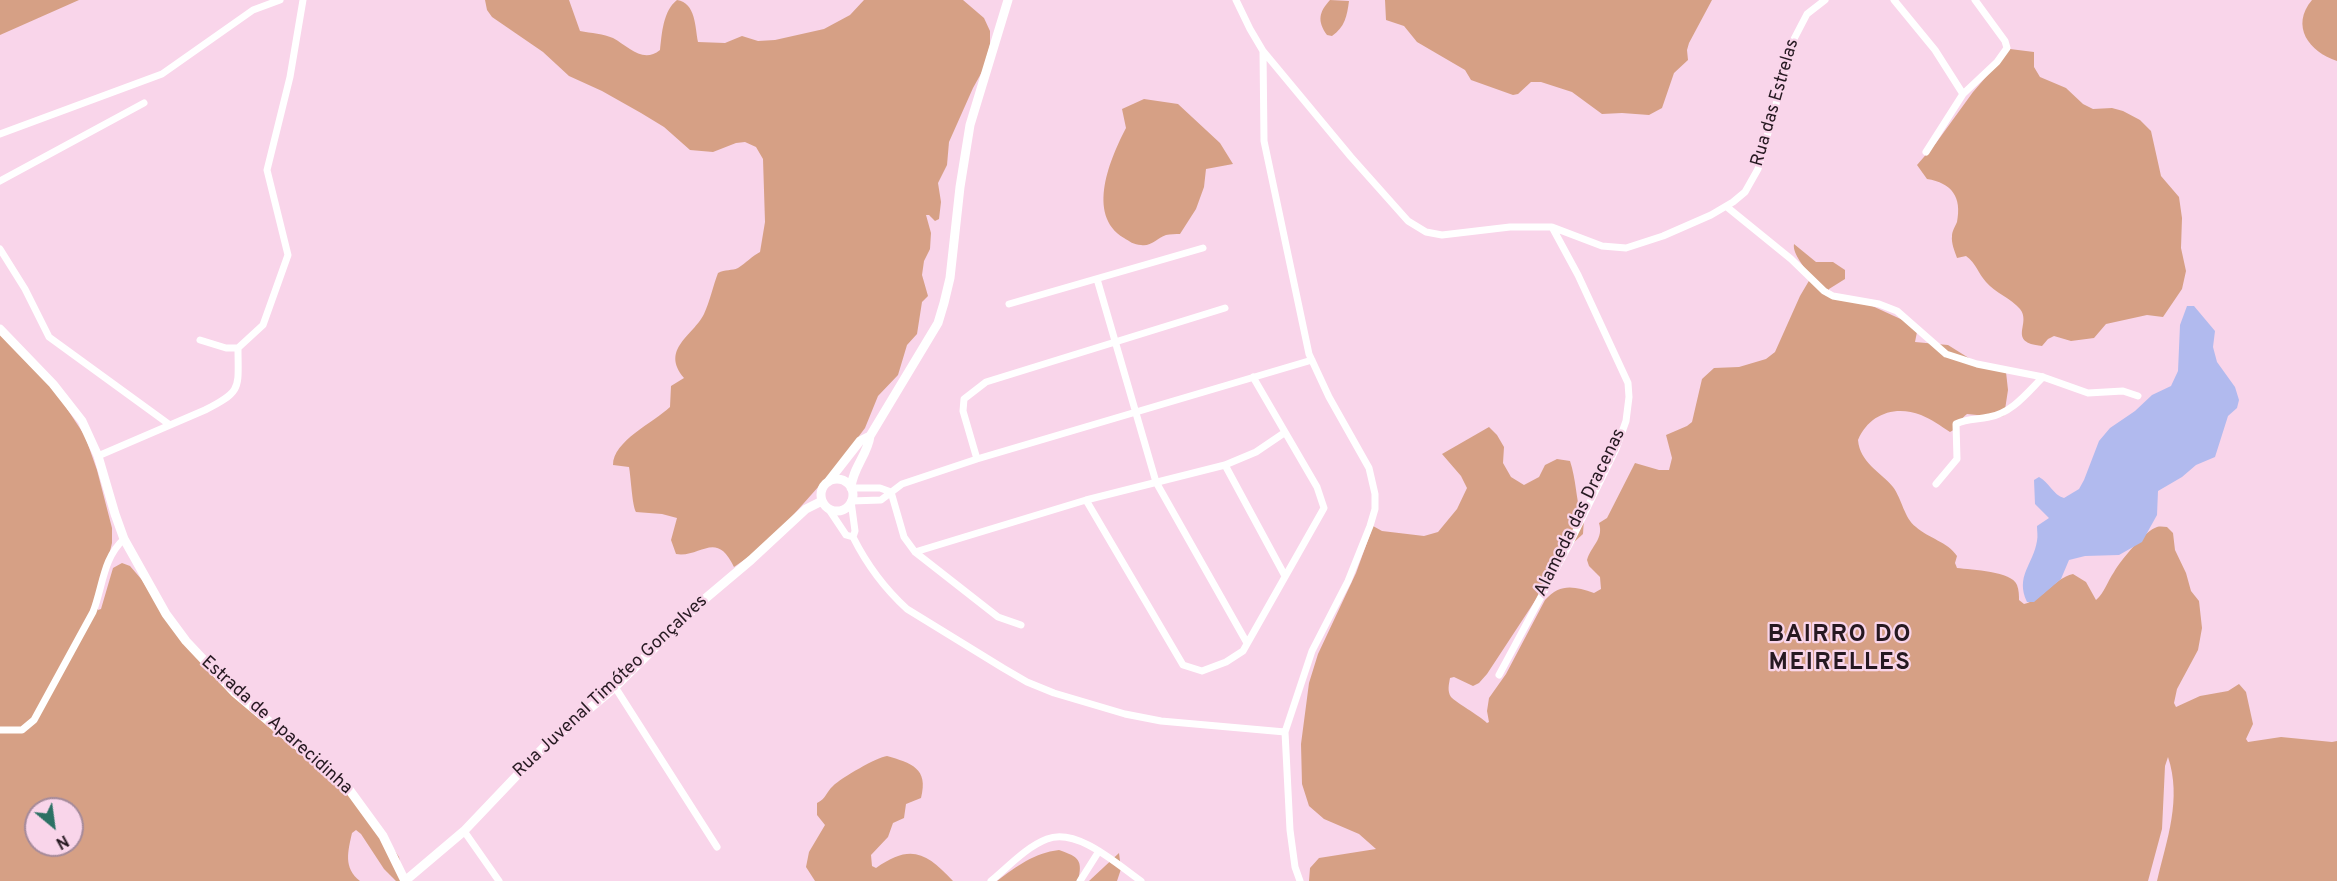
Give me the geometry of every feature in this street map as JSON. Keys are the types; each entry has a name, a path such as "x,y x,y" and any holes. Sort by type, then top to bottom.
{"street":[{"path":"0,134 162,74 253,10 280,0"},
{"path":"200,340 226,348 238,348 263,325 288,255 267,170 290,78 303,0"},
{"path":"853,537 855,531 851,501 852,480 869,443 870,435 938,323 950,278 960,187 970,125 1008,0"},
{"path":"1236,0 1263,51 1408,221 1426,232 1442,235 1519,227 1552,227 1602,246 1626,248 1663,236 1726,207 1791,259 1824,291 1833,296 1879,304 1897,311 1946,354 1977,364 2043,377 2088,393 2123,391 2138,396"},
{"name":"Rua das Estrelas","path":"1726,207 1745,192 1753,181 1794,39 1813,3 1825,0"},
{"path":"1894,0 1935,50 1963,94"},
{"path":"1926,152 1963,94 1997,62 2007,48 2005,41 1975,0"},
{"path":"1263,51 1264,141 1312,360 1329,397 1369,468 1373,482 1375,509 1360,553 1308,660 1285,732 1290,830 1295,867 1300,881"},
{"path":"0,182 144,103"},
{"name":"Alameda das Dracenas","path":"1500,675 1570,543 1616,449 1626,421 1628,405 1628,383 1623,369 1552,227"},
{"path":"1009,304 1203,248"},
{"path":"0,249 25,289 48,337 170,425"},
{"path":"1097,279 1156,482 1247,644"},
{"path":"977,459 963,411 963,399 986,382 1225,308"},
{"name":"Estrada de Aparecidinha","path":"0,329 70,404 82,421 98,456 124,539 166,615 186,641 234,692 348,788 383,836 405,881"},
{"path":"98,456 205,410 233,395 238,384 238,348"},
{"path":"825,505 841,510 851,501 881,500 902,484 977,459 1312,360"},
{"path":"1086,500 1183,665 1202,670 1226,662 1243,651 1324,508 1317,487 1253,377"},
{"path":"1936,484 1957,459 1956,424 1967,418 1990,417 2011,409 2043,377"},
{"path":"915,552 1086,500 1225,465 1256,452 1284,433"},
{"path":"870,435 860,441 822,488 825,505 846,535 853,537 879,581 907,609 1027,682 1054,693 1125,714 1161,721 1285,732"},
{"path":"1225,465 1285,576"},
{"path":"828,482 841,480 851,488 880,488 891,492"},
{"path":"891,492 904,537 915,552 998,617 1021,625"},
{"name":"Rua Juvenal Timóteo Gonçalves","path":"405,881 464,831 543,748 615,687 722,583 751,561 806,509 825,505"},
{"path":"0,730 22,730 34,720 93,612 110,555 124,539"},
{"path":"615,687 717,847"},
{"path":"464,831 498,881"},
{"path":"991,881 1026,852 1049,838 1059,837 1076,840 1099,851 1141,881"},
{"path":"1080,881 1099,851"}],"shaded area":[{"path":"0,0 79,0 0,35"},
{"path":"485,0 569,0 580,31 613,38 642,55 654,54 660,50 666,16 677,0 683,2 691,11 698,42 725,43 742,36 758,41 775,40 824,29 850,15 864,0 963,0 984,18 990,31 990,45 983,70 949,142 947,165 938,183 941,202 939,219 935,221 926,215 931,233 930,249 924,261 922,275 928,296 922,302 917,334 907,345 898,375 878,396 865,428 835,468 780,530 757,551 734,567 721,550 714,547 676,554 671,540 677,518 636,512 629,467 613,465 615,456 627,440 670,407 671,386 684,378 675,359 677,351 704,314 718,273 738,268 760,252 765,222 763,159 756,147 745,142 713,152 690,150 664,127 602,91 569,76 543,52 492,17 487,10"},
{"path":"1330,0 1349,1 1345,21 1332,36 1327,35 1321,21 1323,9"},
{"path":"1385,0 1712,0 1689,43 1688,60 1674,73 1662,108 1649,115 1602,114 1572,92 1541,82 1531,82 1518,94 1513,95 1471,80 1465,70 1417,42 1404,26 1386,20"},
{"path":"2312,0 2337,0 2337,61 2318,51 2306,37 2303,19"},
{"path":"2010,49 2034,52 2034,67 2040,77 2066,88 2083,104 2093,109 2112,108 2123,111 2140,120 2151,131 2161,176 2179,197 2182,218 2181,248 2186,271 2182,289 2163,317 2147,315 2106,324 2094,338 2071,341 2054,336 2042,346 2031,344 2022,336 2023,315 2020,309 1990,286 1966,256 1957,258 1952,239 1958,213 1956,198 1943,184 1927,179 1917,165 1973,92"},
{"path":"1144,99 1178,104 1220,143 1233,164 1206,169 1204,187 1196,209 1180,234 1166,235 1151,244 1138,245 1124,238 1112,228 1106,215 1104,201 1108,169 1126,128 1122,109"},
{"path":"1794,244 1816,262 1833,262 1845,270 1845,279 1829,289 1829,292 1857,299 1918,327 1915,342 1948,345 1972,360 2006,372 2008,390 2004,416 1967,414 1950,432 1921,415 1902,411 1893,412 1876,418 1863,431 1858,440 1862,455 1893,487 1912,523 1953,551 1957,556 1955,563 1957,568 1991,572 2014,580 2019,591 2019,600 2024,604 2073,574 2086,582 2096,600 2122,561 2146,534 2157,527 2167,527 2173,533 2175,550 2186,573 2191,591 2199,601 2202,628 2198,650 2177,689 2174,703 2176,707 2200,696 2228,691 2239,684 2246,692 2253,724 2246,739 2248,742 2281,737 2337,741 2337,881 2157,881 2172,819 2174,788 2168,757 2165,766 2162,829 2148,881 1309,881 1310,868 1319,858 1376,849 1359,834 1324,819 1309,806 1302,784 1301,744 1309,683 1318,654 1356,573 1373,526 1382,531 1424,536 1438,532 1457,509 1467,488 1461,476 1442,454 1489,427 1504,447 1503,463 1511,477 1524,485 1539,477 1545,465 1557,459 1570,461 1581,516 1584,518 1583,534 1573,543 1479,683 1473,686 1454,677 1450,678 1451,697 1487,723 1489,722 1487,711 1489,698 1506,674 1545,600 1562,588 1574,588 1594,593 1601,589 1600,577 1589,566 1587,560 1600,534 1599,523 1607,518 1635,463 1659,470 1669,470 1672,458 1666,435 1692,422 1702,379 1714,368 1739,367 1766,359 1775,352 1810,279 1795,253"},
{"path":"0,329 54,389 85,436 97,470 112,528 112,543 98,601 98,610 101,609 113,568 122,563 130,566 142,580 173,630 268,720 282,726 293,742 356,794 399,857 404,881 396,881 384,869 356,830 352,833 348,859 351,871 360,881 0,881"},
{"path":"887,756 904,761 916,768 920,773 923,788 921,798 906,804 904,818 893,823 888,837 871,855 872,866 876,868 899,856 918,855 935,864 953,881 815,881 806,867 809,852 825,825 817,815 817,803 843,778"},
{"path":"1059,850 1078,860 1080,868 1078,881 997,881 1034,857"},
{"path":"1119,853 1121,869 1117,881 1089,881"}],"water":[{"path":"2187,306 2194,306 2215,331 2213,347 2217,362 2235,387 2239,400 2237,408 2228,416 2215,457 2196,465 2182,477 2158,491 2157,515 2142,542 2119,555 2085,556 2069,560 2061,579 2034,602 2027,602 2023,585 2035,549 2037,526 2049,518 2035,504 2034,480 2039,477 2064,498 2079,489 2099,441 2110,428 2135,411 2152,395 2171,386 2178,371 2180,325"}],"district":[{"name":"BAIRRO DO MEIRELLES","path":"1840,650"}]}
